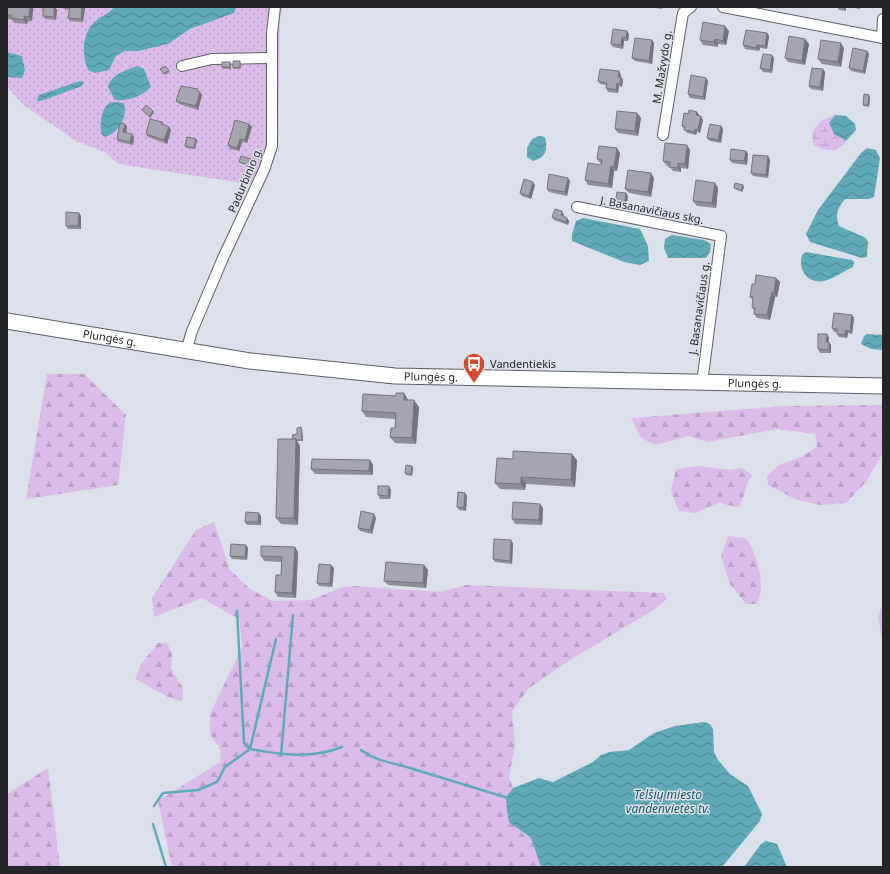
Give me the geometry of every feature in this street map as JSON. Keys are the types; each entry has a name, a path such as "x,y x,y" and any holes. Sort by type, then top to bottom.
{"main road":[{"name":"Plungės g.","path":"7,321 186,351 302,368 395,376 883,386"}],"street":[{"name":"Padurbinio g.","path":"186,351 192,332 223,258 264,170 272,146 272,33 275,7"},
{"name":"M. Mažvydo g.","path":"663,136 683,13 692,7"},
{"path":"728,7 883,38 883,19"},
{"path":"182,66 212,59 272,58"},
{"name":"J. Basanavičiaus skg.","path":"577,207 721,236"},
{"name":"J. Basanavičiaus g.","path":"702,383 721,236"}],"green space":[{"path":"7,7 114,7 109,14 96,20 109,70 116,56 125,51 138,51 182,34 236,7 282,7 280,19 278,146 263,186 118,164 105,152 76,141 25,106 7,87"},
{"path":"835,115 829,123 834,134 846,141 840,148 836,149 826,150 817,147 813,144 812,133 821,121"},
{"path":"47,374 84,374 126,415 118,485 26,499"},
{"path":"883,405 883,453 866,482 846,503 821,505 797,500 768,485 767,476 779,465 801,457 817,447 815,434 778,429 707,442 689,436 655,445 641,438 631,418 785,406"},
{"path":"699,466 729,470 741,468 752,475 739,507 720,502 696,513 679,511 671,491 676,469"},
{"path":"214,522 230,570 250,589 273,601 311,600 343,587 354,586 441,592 465,585 664,593 667,599 652,611 573,658 529,688 512,711 515,745 509,777 513,788 506,797 523,834 531,838 541,867 172,867 158,801 220,762 221,751 210,734 210,714 242,647 239,619 202,598 154,617 152,598 196,530"},
{"path":"728,536 746,538 754,553 761,579 760,596 757,604 746,604 730,584 721,557"},
{"path":"883,602 883,642 878,618"},
{"path":"158,643 167,643 172,654 171,669 183,688 182,701 171,698 135,679 141,664"},
{"path":"48,768 60,867 7,867 7,794"}],"water":[{"path":"114,7 236,8 234,13 190,29 168,44 138,51 125,51 116,56 109,70 95,73 88,70 86,64 84,44 86,37 92,25"},
{"path":"7,52 22,56 25,70 22,78 7,77"},
{"path":"137,66 144,69 151,87 134,98 115,100 108,87 112,79 115,76"},
{"path":"80,81 84,82 82,86 41,101 37,101 39,95"},
{"path":"112,102 124,103 125,114 118,129 104,137 101,133 102,115 108,104"},
{"path":"835,115 846,116 855,124 856,130 846,141 834,134 829,123"},
{"path":"539,136 545,137 546,149 541,157 533,161 527,157 527,148 532,139"},
{"path":"867,148 876,150 880,158 874,197 869,199 845,199 840,206 837,215 839,226 866,238 868,242 867,257 862,258 810,242 806,234 818,210 861,153"},
{"path":"583,218 640,229 648,246 649,261 640,265 624,262 572,241 572,234 576,221"},
{"path":"672,235 704,240 711,244 710,252 706,258 668,258 664,248 665,239"},
{"path":"806,252 852,260 854,262 853,267 824,281 812,280 808,278 802,270 802,255"},
{"path":"867,334 883,335 883,350 871,349 861,344 864,336"},
{"name":"Telšių miesto vandenvietės tv.","path":"704,722 710,724 713,729 714,752 718,760 730,774 748,786 762,814 760,821 722,867 541,867 531,838 509,822 506,797 513,788 539,778 553,782 593,762 601,755 609,752 629,750 654,733 675,726"},
{"path":"766,841 777,844 787,867 744,867 761,844"}],"building":[{"path":"7,7 30,7 29,17 24,16 24,20 11,18 12,15 7,15"},
{"path":"43,7 54,7 54,17 43,16"},
{"path":"70,7 82,7 81,19 68,18"},
{"path":"703,22 725,26 723,41 715,39 714,42 700,40"},
{"path":"613,29 627,31 626,38 622,37 621,45 611,44"},
{"path":"746,30 767,33 765,46 757,45 757,48 743,45"},
{"path":"789,36 805,39 802,61 785,58"},
{"path":"635,38 652,40 649,61 632,58"},
{"path":"821,40 841,43 838,62 818,59"},
{"path":"853,48 867,51 863,71 849,68"},
{"path":"763,54 772,55 770,70 760,68"},
{"path":"233,61 240,61 240,67 233,68"},
{"path":"222,62 230,62 230,67 222,67"},
{"path":"165,66 169,70 164,74 160,69"},
{"path":"812,68 823,69 820,87 809,86"},
{"path":"600,69 619,71 618,77 621,77 620,84 617,83 616,90 606,88 607,83 598,81"},
{"path":"691,75 706,78 703,97 688,94"},
{"path":"181,86 198,89 197,91 200,92 196,106 176,101"},
{"path":"864,94 869,95 868,105 863,105"},
{"path":"146,105 153,111 149,116 142,110"},
{"path":"689,110 697,112 696,115 701,116 698,130 695,129 694,132 684,130 685,127 682,126 684,113 688,114"},
{"path":"617,111 637,113 635,131 615,129"},
{"path":"150,119 162,122 162,124 169,127 164,140 146,134"},
{"path":"235,120 249,124 245,140 240,139 237,148 228,145"},
{"path":"120,123 125,124 123,132 132,134 130,142 117,139"},
{"path":"710,124 721,126 718,140 707,138"},
{"path":"187,137 196,139 194,148 185,146"},
{"path":"665,143 687,145 685,164 678,163 678,168 669,167 670,162 663,161"},
{"path":"599,146 617,148 614,167 611,166 608,184 585,180 588,163 601,165 602,160 597,159"},
{"path":"731,149 746,151 744,161 730,160"},
{"path":"753,155 768,156 766,175 751,173"},
{"path":"241,156 251,159 249,165 239,162"},
{"path":"628,170 651,173 648,192 625,189"},
{"path":"549,174 568,178 565,192 547,189"},
{"path":"524,179 533,182 529,196 520,193"},
{"path":"696,180 715,183 712,203 693,201"},
{"path":"735,183 743,185 741,190 734,188"},
{"path":"617,192 626,193 624,205 615,204"},
{"path":"555,209 562,211 561,215 567,218 566,222 552,217"},
{"path":"66,212 79,213 78,226 66,226"},
{"path":"756,275 776,278 774,293 772,292 767,315 754,314 755,308 752,307 753,297 750,297 752,284 755,284"},
{"path":"834,313 852,315 850,331 846,330 845,335 837,334 837,329 832,328"},
{"path":"818,334 827,334 826,342 829,342 829,350 818,349"},
{"path":"396,393 404,393 404,400 414,400 412,438 390,437 391,428 395,428 396,413 362,411 363,394 396,396"},
{"path":"301,427 302,440 293,439 292,435 297,434 297,428"},
{"path":"278,439 296,439 294,518 276,518"},
{"path":"513,451 572,454 571,480 521,477 521,484 495,483 497,458 513,459"},
{"path":"312,459 370,460 369,471 311,469"},
{"path":"406,465 412,466 411,474 405,473"},
{"path":"378,486 389,486 388,496 378,495"},
{"path":"458,492 465,493 464,508 457,507"},
{"path":"513,502 540,504 539,520 512,519"},
{"path":"361,511 374,514 370,530 358,528"},
{"path":"246,512 259,513 258,522 245,522"},
{"path":"494,539 511,540 510,561 493,559"},
{"path":"231,544 246,545 245,557 230,556"},
{"path":"261,546 295,547 292,593 275,592 276,575 281,575 282,557 261,556"},
{"path":"386,562 424,565 423,583 384,581"},
{"path":"319,564 331,565 330,584 317,583"}],"waterway":[{"path":"237,611 244,743 250,749 276,639"},
{"path":"281,755 293,615"},
{"path":"154,806 163,793 198,790 217,782 225,767 250,749 296,755 319,753 342,747"},
{"path":"361,750 379,759 508,798"},
{"path":"153,824 166,867"}],"place":[{"name":"Vandentiekis","path":"474,384"}]}
